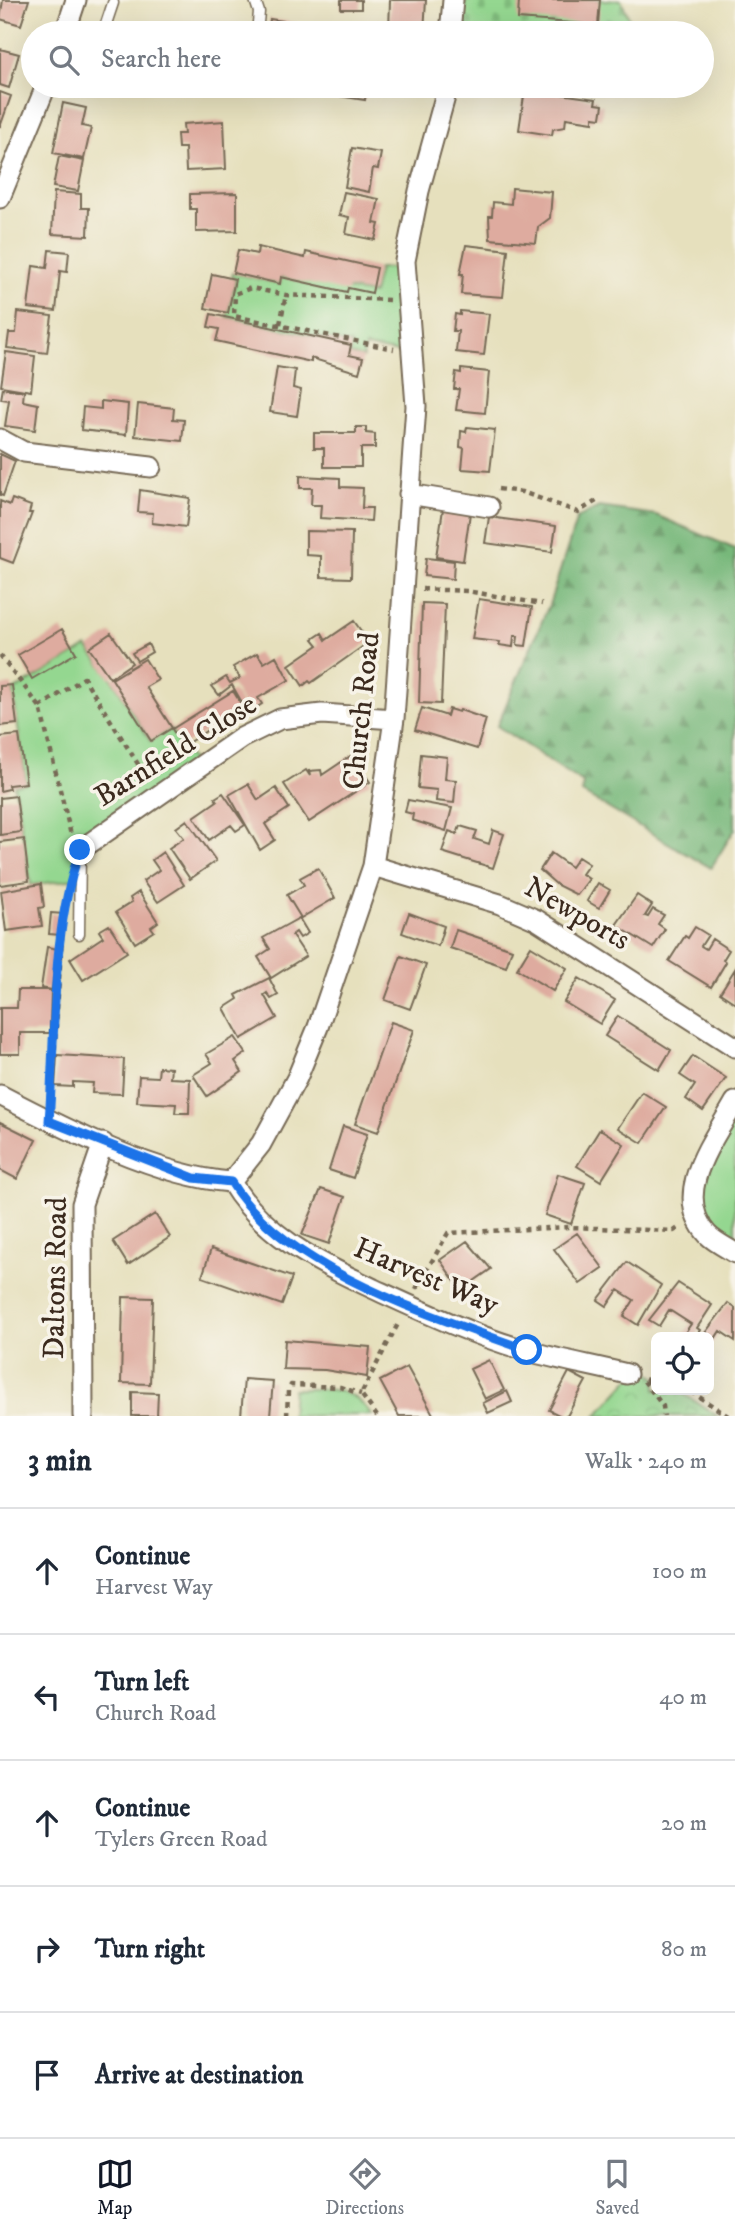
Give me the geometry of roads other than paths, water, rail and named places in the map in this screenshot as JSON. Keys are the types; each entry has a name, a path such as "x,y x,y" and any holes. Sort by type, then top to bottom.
{"street":[{"path":"69,21 76,0"},
{"path":"451,21 453,0"},
{"path":"0,198 41,98"},
{"name":"Church Road","path":"231,1182 261,1144 297,1078 318,1027 373,866 394,719 416,406 405,261 419,191 445,98"},
{"path":"0,439 23,452 151,467"},
{"path":"409,494 489,507"},
{"name":"Barnfield Close","path":"80,850 241,738 281,719 322,715 394,719"},
{"name":"Newports","path":"373,866 500,904 537,920 735,1047"},
{"path":"0,1096 49,1121 194,1178 231,1182"},
{"path":"735,1102 699,1168 692,1196 696,1216 709,1236 735,1253"},
{"name":"Daltons Road","path":"83,1416 82,1204 103,1143"},
{"name":"Harvest Way","path":"231,1182 252,1211 295,1249 408,1305 527,1350 627,1374"}],"lane":[{"path":"255,0 259,12 258,21"},
{"path":"107,21 113,3"},
{"path":"79,934 80,850"}]}
